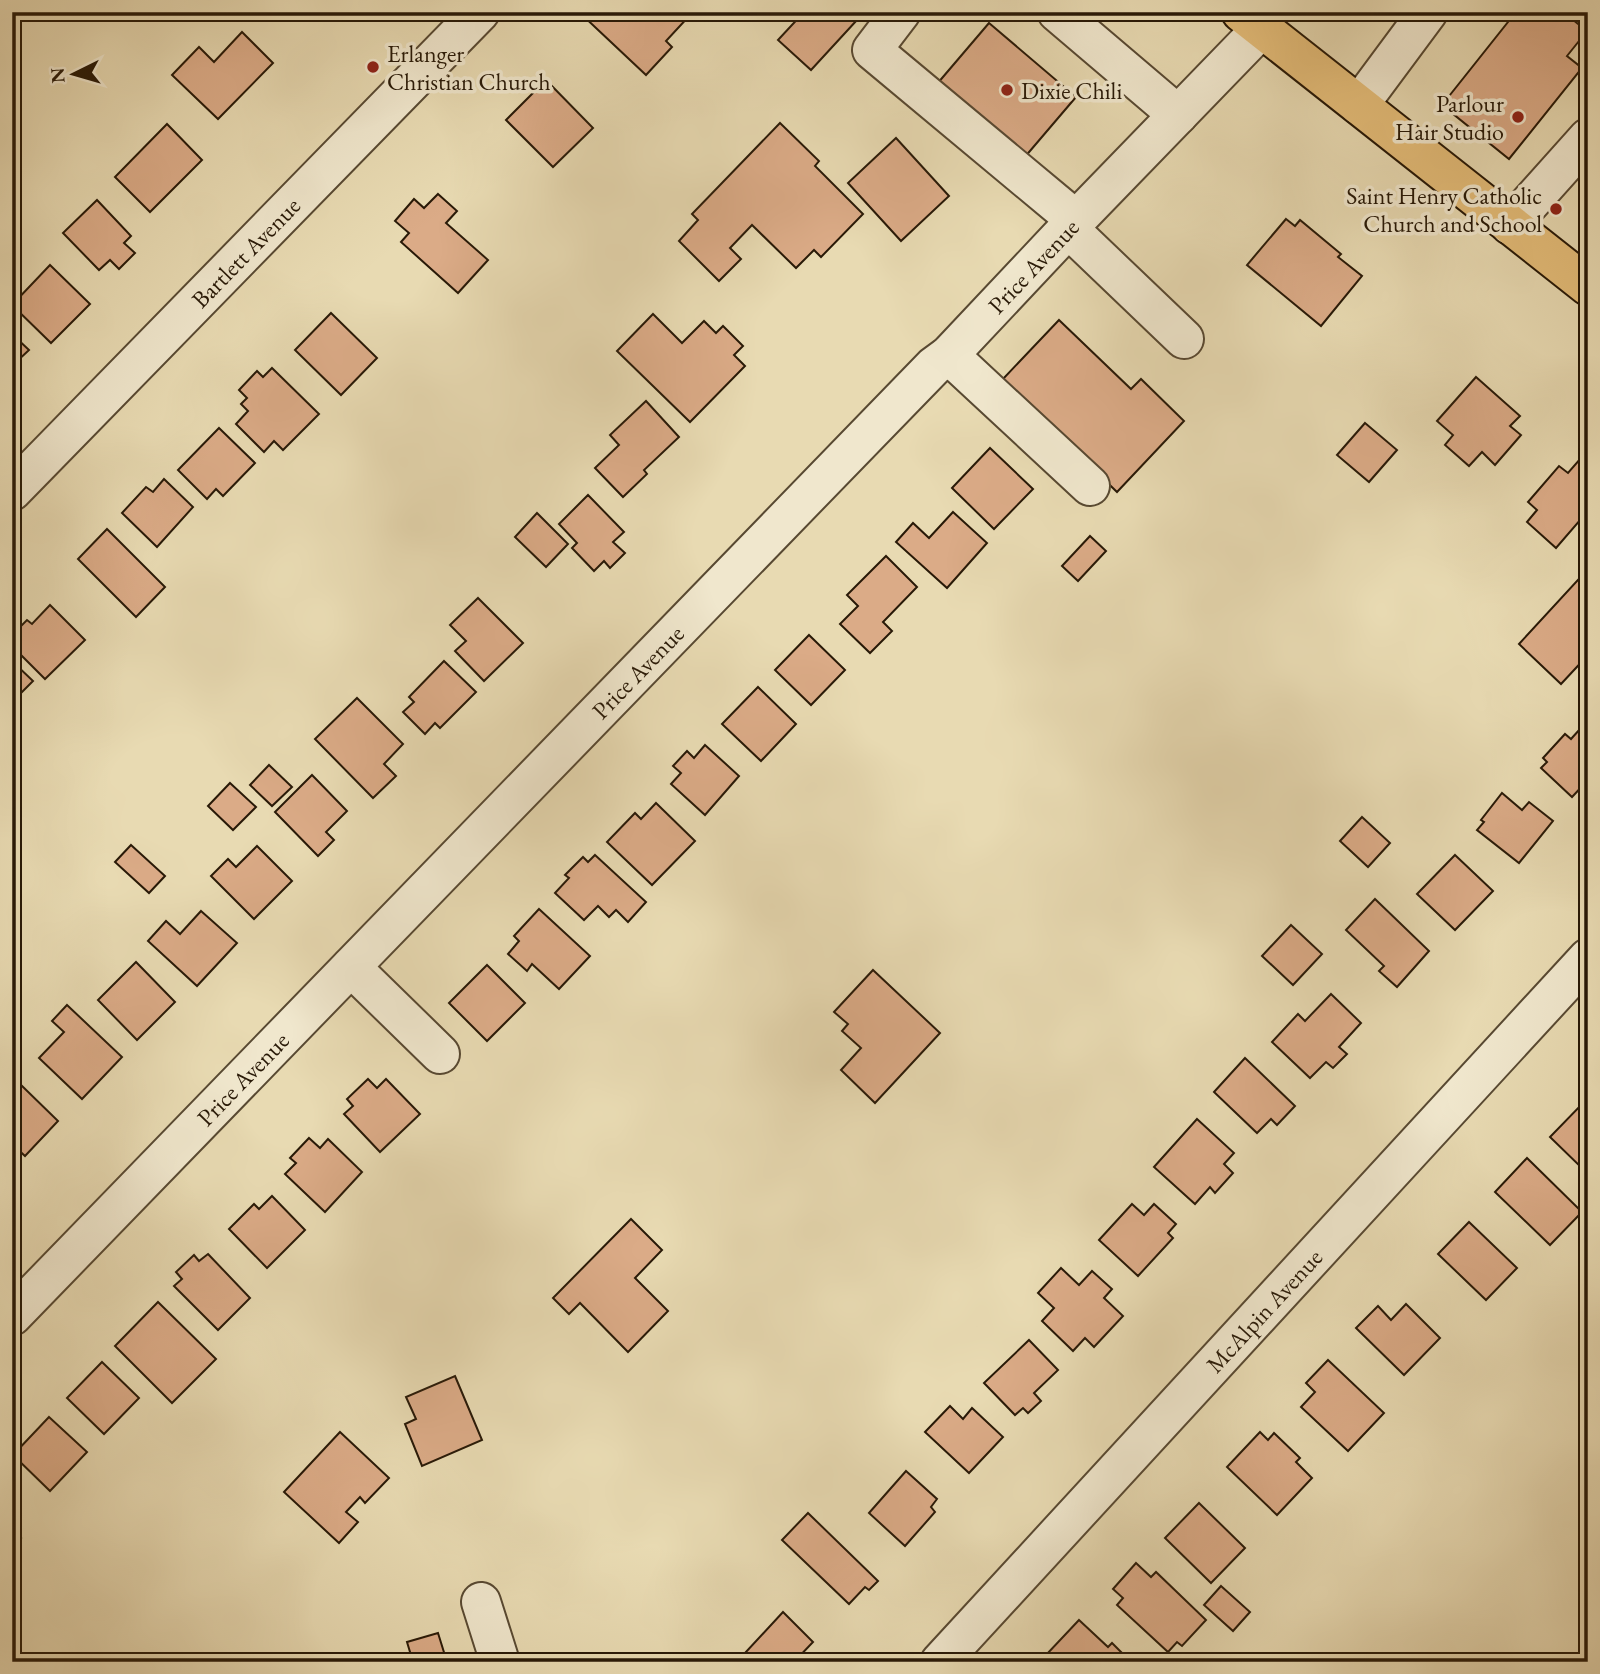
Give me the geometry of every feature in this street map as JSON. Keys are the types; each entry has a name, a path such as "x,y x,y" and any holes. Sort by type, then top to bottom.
{"main road":[{"path":"1251,20 1588,286"}],"street":[{"name":"Bartlett Avenue","path":"12,491 480,12"},
{"path":"901,12 872,50 1072,224 1184,339"},
{"path":"1057,12 1178,115"},
{"path":"1359,105 1415,17"},
{"name":"Price Avenue","path":"12,1316 934,366 949,355 1178,115 1251,20"},
{"path":"1510,225 1588,138"},
{"path":"949,355 1090,486"},
{"name":"McAlpin Avenue","path":"940,1662 1588,958"},
{"path":"351,967 440,1054"},
{"path":"481,1602 500,1662"}],"building":[{"path":"579,12 691,14 666,41 672,47 646,75"},
{"path":"804,12 848,12 857,20 811,70 778,40"},
{"path":"1516,12 1563,12 1587,31 1567,56 1582,68 1509,159 1442,105"},
{"name":"Dixie Chili","path":"989,23 1076,97 1024,158 937,84"},
{"path":"242,32 273,63 218,119 172,75 199,47 214,62"},
{"path":"546,80 593,128 553,167 506,120"},
{"path":"780,123 819,161 815,166 863,214 821,257 814,250 796,268 752,225 730,248 741,259 719,281 679,241 698,220 692,214"},
{"path":"167,124 202,160 150,212 115,177"},
{"path":"896,138 949,196 901,241 848,183"},
{"path":"438,194 457,211 446,223 488,260 458,293 401,242 409,233 395,221 414,199 424,208"},
{"path":"97,200 131,236 124,243 135,253 119,269 110,260 99,270 63,233"},
{"path":"1286,219 1295,226 1300,220 1341,254 1338,257 1362,276 1321,326 1247,265"},
{"path":"50,265 90,304 51,343 12,305"},
{"path":"331,313 377,358 341,395 295,350"},
{"path":"653,314 682,343 704,321 716,333 723,326 743,346 734,355 745,366 690,422 617,351"},
{"path":"1059,320 1131,389 1141,379 1184,421 1117,492 1002,380"},
{"path":"12,334 29,350 12,366"},
{"path":"272,368 319,414 283,450 274,441 264,452 236,424 248,411 241,404 247,398 239,390 257,371 263,377"},
{"path":"1476,377 1520,416 1510,426 1521,435 1495,465 1482,452 1469,466 1445,445 1453,435 1437,421"},
{"path":"646,401 679,437 644,470 647,474 623,497 595,468 619,445 610,435"},
{"path":"1365,423 1397,450 1369,482 1337,455"},
{"path":"219,428 255,463 223,496 216,489 207,499 178,470"},
{"path":"990,448 1033,489 994,529 952,488"},
{"path":"1588,450 1588,511 1556,548 1527,522 1537,510 1528,502 1559,466 1568,473"},
{"path":"164,479 193,507 157,547 122,513 146,487 153,492"},
{"path":"588,495 624,532 613,542 625,553 610,568 604,561 594,571 572,548 577,543 559,524"},
{"path":"953,512 987,543 947,588 896,542 913,523 929,538"},
{"path":"537,513 568,544 546,567 515,537"},
{"path":"107,529 165,587 136,617 78,559"},
{"path":"1090,536 1106,551 1078,581 1062,566"},
{"path":"886,556 917,587 883,622 892,631 870,653 840,624 858,606 847,595"},
{"path":"1588,569 1588,655 1561,684 1519,644"},
{"path":"478,598 523,643 484,681 455,651 466,641 450,625"},
{"path":"50,605 85,640 45,679 12,646 12,635 27,620 32,624"},
{"path":"809,635 845,670 811,705 775,670"},
{"path":"12,661 33,681 12,702"},
{"path":"444,661 476,692 440,728 435,723 425,734 403,712 414,702 409,697"},
{"path":"758,687 796,724 761,761 722,724"},
{"path":"357,698 403,744 384,764 396,776 373,798 315,739"},
{"path":"1580,729 1588,737 1588,780 1572,797 1541,768 1547,762 1543,758 1565,734 1571,739"},
{"path":"705,745 739,776 705,815 671,784 681,773 673,766 687,751 694,758"},
{"path":"269,765 292,787 272,806 250,785"},
{"path":"312,775 347,811 326,832 334,840 318,856 275,812"},
{"path":"230,783 256,807 233,830 208,806"},
{"path":"1502,793 1522,810 1529,802 1553,821 1519,863 1477,830 1484,822 1481,820"},
{"path":"656,803 695,841 652,885 607,842 635,813 641,819"},
{"path":"1362,817 1390,843 1368,867 1340,841"},
{"path":"131,845 165,876 149,893 115,862"},
{"path":"257,846 292,881 254,919 211,876 228,859 236,867"},
{"path":"595,855 646,902 628,922 616,910 609,917 598,906 584,920 555,893 569,878 565,875 583,857 588,862"},
{"path":"1455,855 1493,891 1455,930 1417,894"},
{"path":"1375,899 1429,951 1397,987 1379,971 1384,966 1346,930"},
{"path":"539,909 590,956 559,989 532,964 527,971 508,954 519,941 514,936"},
{"path":"201,911 237,943 197,986 148,941 166,921 180,934"},
{"path":"1291,925 1322,954 1293,985 1262,956"},
{"path":"136,962 175,1002 137,1040 98,1000"},
{"path":"487,965 525,1003 487,1041 449,1003"},
{"path":"873,970 940,1033 875,1103 841,1070 861,1048 842,1031 848,1024 834,1012"},
{"path":"1331,994 1361,1023 1339,1047 1347,1054 1333,1068 1326,1062 1310,1078 1272,1042 1298,1014 1305,1021"},
{"path":"67,1005 122,1057 82,1099 39,1058 64,1032 52,1021"},
{"path":"1245,1058 1295,1106 1277,1125 1271,1119 1257,1133 1214,1092"},
{"path":"368,1079 377,1088 386,1079 420,1114 380,1152 344,1114 353,1106 347,1099"},
{"path":"20,1084 58,1121 25,1156 12,1144 12,1093"},
{"path":"1584,1102 1588,1105 1588,1174 1550,1137"},
{"path":"1197,1119 1234,1153 1224,1164 1233,1173 1215,1193 1210,1187 1195,1204 1154,1167"},
{"path":"309,1138 320,1148 328,1139 362,1172 325,1212 285,1174 296,1163 290,1158"},
{"path":"1527,1158 1582,1212 1550,1245 1495,1192"},
{"path":"272,1196 305,1230 267,1268 229,1229 254,1204 259,1209"},
{"path":"1132,1204 1144,1215 1154,1204 1176,1224 1168,1233 1173,1238 1138,1276 1099,1240"},
{"path":"631,1219 662,1250 635,1278 668,1311 628,1352 580,1303 569,1314 553,1298"},
{"path":"1469,1222 1517,1268 1486,1300 1438,1254"},
{"path":"208,1254 250,1298 218,1330 174,1286 182,1279 176,1272 194,1255 199,1261"},
{"path":"1061,1268 1079,1285 1092,1271 1112,1289 1104,1298 1123,1316 1094,1347 1085,1338 1073,1351 1042,1321 1054,1308 1038,1293"},
{"path":"158,1302 216,1359 172,1403 115,1346"},
{"path":"1406,1304 1440,1338 1404,1375 1356,1328 1378,1306 1391,1320"},
{"path":"1029,1340 1058,1370 1034,1393 1041,1401 1028,1413 1023,1408 1015,1415 984,1383"},
{"path":"1328,1360 1384,1413 1348,1451 1301,1407 1315,1392 1306,1383"},
{"path":"102,1362 139,1398 104,1434 67,1398"},
{"path":"455,1376 482,1440 422,1466 405,1424 416,1419 406,1397"},
{"path":"950,1406 963,1419 972,1408 1003,1437 969,1473 925,1432"},
{"path":"49,1417 87,1452 50,1491 13,1455"},
{"path":"340,1432 389,1478 365,1503 360,1497 346,1512 358,1522 339,1543 284,1492"},
{"path":"1260,1432 1268,1440 1274,1433 1300,1458 1296,1462 1312,1478 1277,1515 1227,1467"},
{"path":"906,1471 937,1499 931,1507 935,1512 905,1546 869,1513"},
{"path":"1199,1503 1245,1548 1211,1583 1165,1538"},
{"path":"808,1513 878,1581 869,1590 865,1587 849,1604 782,1540"},
{"path":"12,1530 21,1538 12,1548"},
{"path":"1136,1563 1151,1577 1156,1572 1206,1620 1182,1646 1177,1642 1168,1652 1117,1605 1123,1598 1113,1589"},
{"path":"1221,1586 1250,1612 1233,1631 1204,1605"},
{"path":"783,1612 813,1642 794,1662 754,1662 745,1653"},
{"path":"1079,1620 1108,1647 1112,1643 1131,1662 1050,1662 1045,1656"},
{"path":"438,1633 447,1662 413,1662 407,1642"}],"place":[{"name":"Erlanger Christian Church","path":"373,67"},
{"name":"Dixie Chili","path":"1007,90"},
{"name":"Parlour Hair Studio","path":"1518,117"},
{"name":"Saint Henry Catholic Church and School","path":"1556,209"}]}
